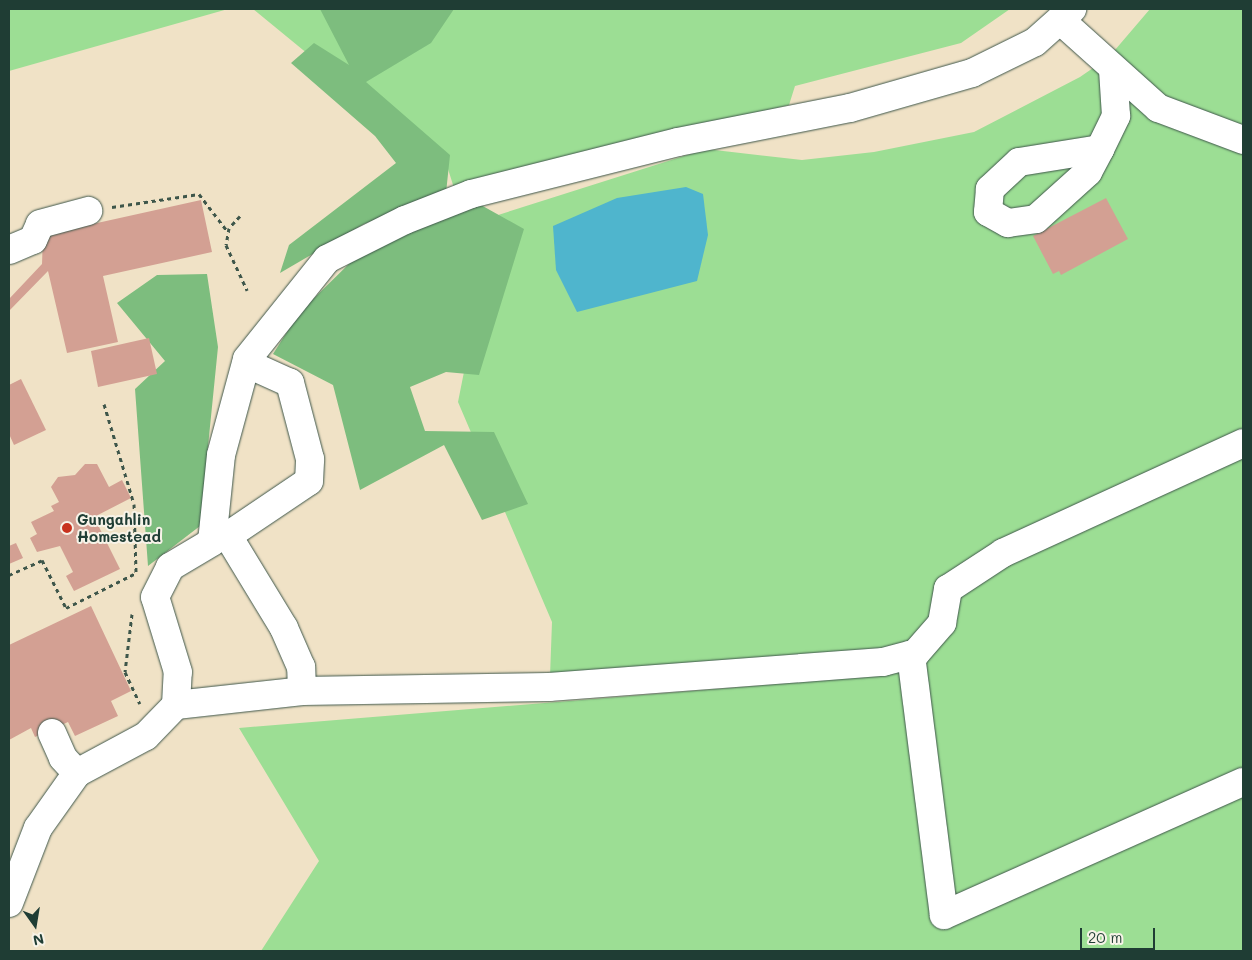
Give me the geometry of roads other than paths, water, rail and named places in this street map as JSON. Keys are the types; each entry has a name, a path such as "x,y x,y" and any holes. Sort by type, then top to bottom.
{"lane":[{"path":"302,691 301,668 284,628 220,537 221,455 246,363 327,259 404,220 471,194 723,132 850,108 972,73 1035,42 1066,14 1113,70 1158,108 1243,140"},
{"path":"1100,148 1116,116 1113,70"},
{"path":"9,250 32,240 40,224 96,211"},
{"path":"176,705 178,672 155,596 170,568 309,481 310,459 290,383 246,363"},
{"path":"9,903 38,828 77,773 146,736 176,705 302,691 549,687 883,662 911,654 942,623 948,589 1003,553 1243,443"},
{"path":"911,654 944,916 1243,782"},
{"path":"52,733 63,758 77,773"}],"water":[{"path":"686,187 703,194 708,235 697,281 577,312 556,270 553,226 617,198"}],"place":[{"name":"Gungahlin Homestead","path":"67,528"}]}
